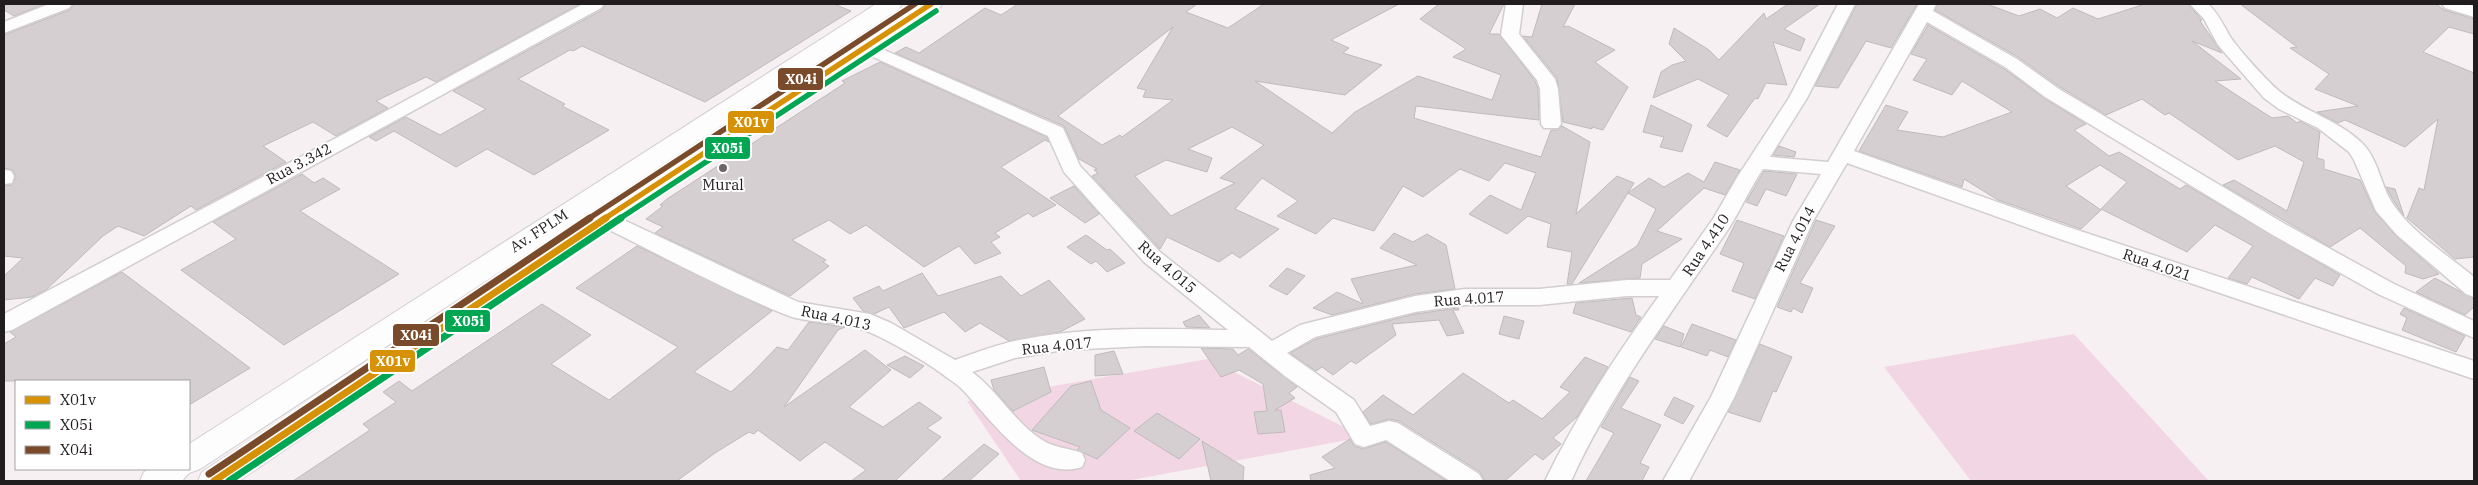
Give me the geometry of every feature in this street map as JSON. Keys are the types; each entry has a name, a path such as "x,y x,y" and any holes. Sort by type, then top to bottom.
{"main road":[{"name":"Av. FPLM","path":"190,459 891,4"},
{"name":"Av. FPLM","path":"214,481 604,219 931,4"},
{"path":"156,481 173,470"}],"street":[{"path":"8,22 63,4"},
{"name":"Rua 3.342","path":"4,324 595,4"},
{"path":"1514,4 1510,35 1546,79 1549,88 1551,124"},
{"name":"Rua 4.410","path":"1558,481 1579,436 1617,372 1722,222 1757,162 1798,98 1846,4"},
{"path":"2198,4 2211,16 2224,41 2271,94 2286,105 2325,124 2356,148 2364,159 2383,206 2404,230 2474,289"},
{"path":"2451,4 2474,12"},
{"path":"1926,8 2011,63 2052,93 2278,229 2386,289 2474,330"},
{"name":"Rua 4.014","path":"1676,481 1722,398 1803,221 1890,74 1926,8"},
{"name":"Rua 4.015","path":"866,47 1056,132 1071,168 1152,258 1262,345 1345,406 1364,437 1389,430 1470,481"},
{"name":"Rua 4.021","path":"1757,162 1837,162 2058,232 2474,370"},
{"name":"Rua 4.013","path":"604,219 793,309 862,320 883,329 952,370 968,382 999,416 1032,446 1056,458 1073,460"},
{"name":"Rua 4.017","path":"952,370 1004,352 1036,346 1138,340 1262,345 1308,331 1414,304 1465,297 1538,297 1627,288 1677,288"}],"shaded area":[{"path":"2074,334 2209,481 1971,481 1884,367"},
{"path":"1208,359 1364,437 1126,481 1021,481 967,401"}],"building":[{"path":"4,4 45,4 14,16 4,10"},
{"path":"74,4 580,4 436,82 426,77 376,101 388,108 336,136 313,122 263,146 286,162 196,210 191,206 144,236 118,226 103,236 46,290 32,297 4,300 4,276 23,258 4,256 4,186 12,185 16,177 13,170 4,168 4,35 70,10"},
{"path":"606,4 834,4 851,11 705,102 582,46 573,51 570,50 518,79 565,104 562,106 609,130 534,175 487,149 456,167 394,131 376,141 369,137 406,117 440,135 486,109 453,91 602,10"},
{"path":"1018,4 1197,4 1186,12 1228,28 1264,4 1399,4 1331,40 1349,48 1343,53 1382,65 1345,95 1255,81 1332,133 1355,112 1418,76 1492,100 1501,75 1453,57 1466,49 1420,19 1439,4 1504,4 1489,34 1499,34 1535,81 1538,89 1539,120 1416,106 1414,118 1541,157 1551,130 1558,130 1562,126 1590,142 1576,214 1617,176 1634,183 1572,284 1567,284 1572,252 1547,247 1551,224 1528,216 1507,234 1469,214 1490,195 1521,210 1536,173 1505,163 1489,181 1460,169 1423,197 1403,186 1374,231 1333,218 1316,234 1277,216 1298,201 1262,178 1235,209 1279,229 1240,258 1232,253 1219,262 1167,237 1160,249 1092,176 1098,173 1094,170 1097,169 1079,159 1064,126 895,53 906,47 919,53 985,8 1001,15","holes":["1173,27 1137,88 1146,90 1143,97 1173,100 1122,137 1120,135 1102,145 1058,116","1232,127 1264,145 1220,178 1235,183 1171,216 1135,176 1166,160 1207,172 1212,158 1188,149"]},
{"path":"1542,4 1575,4 1563,27 1568,26 1615,50 1595,62 1628,87 1603,130 1563,122 1557,78 1523,36 1532,37"},
{"path":"1788,4 1820,4 1784,29 1805,39 1800,51 1773,42 1787,85 1766,83 1758,99 1755,98 1727,137 1707,126 1729,95 1698,79 1653,98 1661,72 1672,65 1686,61 1669,44 1674,28 1709,50 1719,60 1764,13 1766,19"},
{"path":"1857,4 1917,4 1891,48 1866,41 1838,88 1815,86"},
{"path":"1938,4 1987,4 2019,16 2040,9 2057,18 2073,8 2098,19 2145,4 2188,4 2202,20 2200,21 2222,53 2192,41 2241,79 2215,81 2272,118 2288,116 2297,123 2300,121 2320,132 2317,158 2324,160 2324,169 2360,180 2375,212 2396,236 2439,274 2423,279 2405,273 2406,266 2360,228 2330,247 2223,185 2234,180 2287,211 2304,162 2275,146 2238,160 2169,113 2165,115 2142,99 2106,115 2060,87 2018,57 1935,10"},
{"path":"2240,4 2436,4 2444,10 2474,19 2474,34 2449,27 2423,52 2474,73 2474,257 2455,259 2407,218 2419,188 2424,190 2438,119 2405,147 2345,120 2338,123 2317,112 2358,106 2315,89 2329,74 2290,48 2297,47"},
{"path":"1928,25 2004,69 2044,98 2086,124 2074,130 2109,156 2119,152 2180,189 2186,185 2340,275 2333,286 2315,278 2299,299 2252,277 2247,284 2228,278 2253,246 2215,225 2187,252 2101,209 2127,182 2100,165 2066,186 2101,210 2081,229 1998,200 1964,179 1962,187 1859,151 1886,105 1908,112 1897,130 1943,137 2012,112 1962,81 1952,95 1913,80 1927,59 1911,54"},
{"path":"880,62 1047,137 1049,142 1045,140 1001,167 1056,205 1033,217 1028,213 995,233 1000,237 991,242 1001,253 975,264 959,246 924,267 866,225 850,234 829,220 792,240 826,260 823,262 829,266 790,296 655,233 663,227 646,219 663,206 660,205 667,199 845,83 842,81"},
{"path":"1651,105 1692,125 1682,152 1660,147 1664,137 1643,132"},
{"path":"1779,146 1796,152 1794,157 1773,155"},
{"path":"1715,162 1740,170 1725,195 1704,188 1657,231 1682,239 1642,264 1640,278 1579,283 1637,246 1656,209 1628,193 1649,178 1664,187 1688,173 1704,182"},
{"path":"1764,171 1797,174 1786,196 1766,189 1757,206 1746,202"},
{"path":"302,174 314,183 323,178 340,189 300,211 399,274 284,345 181,270 236,239 213,222"},
{"path":"1074,186 1099,214 1085,223 1050,198"},
{"path":"2386,187 2395,189 2404,216 2395,203"},
{"path":"1737,220 1784,236 1755,299 1732,291 1744,263 1720,254"},
{"path":"1816,220 1835,226 1800,283 1813,288 1802,313 1793,308 1791,312 1777,307"},
{"path":"1394,233 1413,242 1427,234 1446,245 1455,289 1415,294 1332,315 1313,308 1337,292 1363,304 1351,279 1417,265 1380,248"},
{"path":"1086,235 1107,250 1110,249 1125,263 1107,272 1096,261 1091,264 1067,247"},
{"path":"637,246 772,311 694,372 731,392 777,347 788,350 809,322 845,327 838,330 784,407 865,350 891,370 849,407 883,427 919,402 942,418 927,428 941,437 895,481 851,481 866,470 825,442 800,461 758,430 754,434 749,432 715,453 677,481 293,481 370,430 363,424 396,402 383,392 399,381 412,391 542,304 591,335 551,364 609,400 678,347 576,288"},
{"path":"1287,268 1305,276 1287,295 1269,286"},
{"path":"122,272 250,368 190,404 190,380 4,381 4,344 16,337 10,332"},
{"path":"922,273 938,296 1001,276 1021,296 1049,280 1085,319 1060,332 1009,341 980,323 965,332 944,312 904,328 889,307 874,314 863,311 853,298 879,286 883,291"},
{"path":"2435,278 2474,299 2474,307 2465,315 2416,292"},
{"path":"1632,298 1636,315 1641,317 1631,332 1573,313 1576,303"},
{"path":"1458,308 1459,310 1453,310 1464,333 1447,336 1439,320 1392,324 1396,335 1356,364 1351,361 1333,375 1322,367 1316,371 1290,353 1316,339 1415,314"},
{"path":"2404,308 2465,336 2456,352 2402,330 2407,318 2400,314"},
{"path":"1199,315 1210,328 1186,327 1183,322"},
{"path":"1504,316 1524,321 1519,339 1499,334"},
{"path":"1692,324 1736,340 1728,357 1710,350 1707,356 1681,347"},
{"path":"1664,326 1684,334 1680,347 1655,339"},
{"path":"1760,344 1792,357 1776,392 1773,391 1760,422 1728,412"},
{"path":"1201,348 1233,349 1238,355 1248,349 1297,387 1289,393 1295,398 1275,410 1281,410 1285,432 1258,434 1254,412 1267,411 1263,384 1239,370 1221,377"},
{"path":"1114,351 1123,374 1095,376 1095,355"},
{"path":"905,356 924,366 910,378 887,365"},
{"path":"1585,357 1608,367 1577,417 1553,438 1561,444 1543,460 1535,454 1505,481 1485,481 1480,472 1399,421 1389,419 1371,424 1363,412 1383,395 1413,415 1463,373 1509,403 1513,400 1542,419 1570,392 1560,387"},
{"path":"1044,367 1051,392 1013,411 994,390 991,380"},
{"path":"1630,377 1639,381 1621,408 1661,425 1640,463 1649,467 1642,481 1586,481 1614,433 1601,427"},
{"path":"1091,381 1101,410 1130,428 1097,459 1077,450 1080,447 1032,430 1071,386"},
{"path":"1674,397 1694,406 1683,424 1664,415"},
{"path":"1157,413 1200,439 1179,459 1134,431"},
{"path":"1350,439 1354,446 1363,449 1386,442 1447,481 1311,481 1310,475 1335,468 1322,457"},
{"path":"1202,441 1244,467 1243,481 1211,481"},
{"path":"984,444 999,454 969,481 941,481"}],"transit line":[{"name":"X04i","path":"209,474 599,212 915,4"},
{"name":"X01v","path":"214,481 604,219 931,4"},
{"name":"X05i","path":"229,481 609,226 936,11"}],"place":[{"name":"Mural","path":"723,168"}]}
